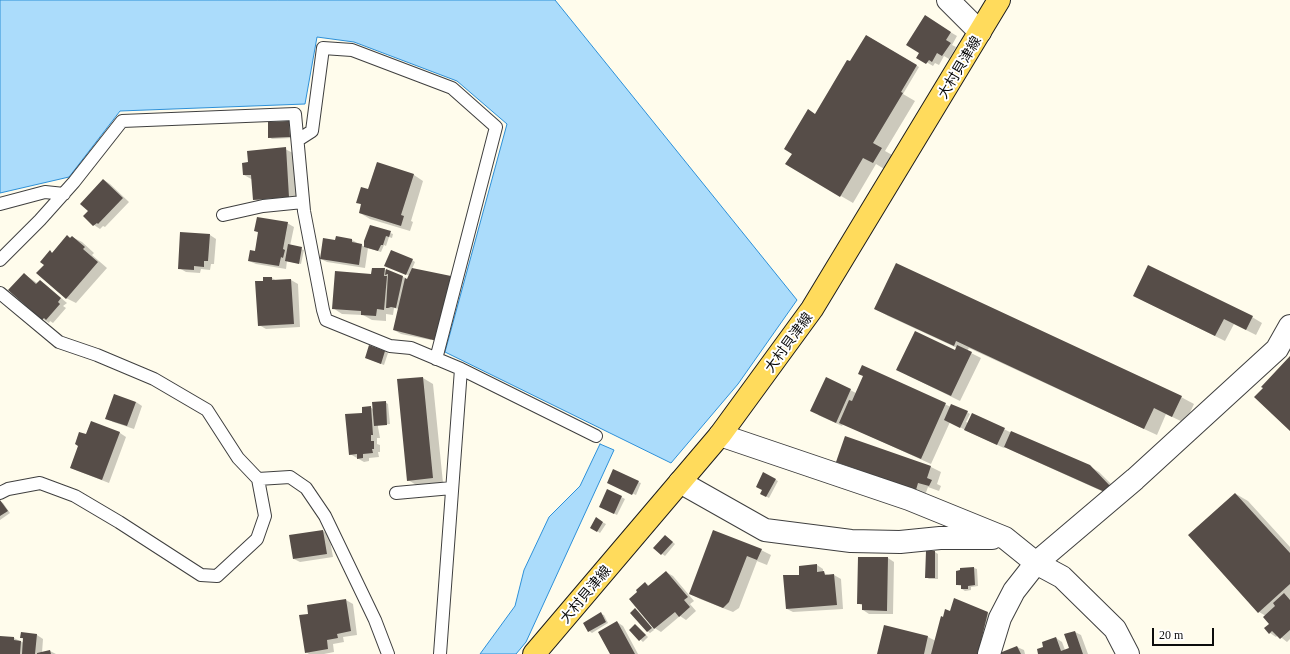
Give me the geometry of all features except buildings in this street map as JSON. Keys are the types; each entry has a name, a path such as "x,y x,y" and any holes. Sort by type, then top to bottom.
{"main road":[{"name":"大村貝津線","path":"534,654 720,436 812,309 999,0"}],"street":[{"path":"948,0 980,32"},
{"path":"989,654 1003,612 1014,592 1036,563 1135,479 1277,349 1290,326"},
{"path":"720,436 909,499 1005,538 1036,563 1062,577 1115,629 1128,654"},
{"path":"680,482 765,530 851,541 900,542 940,538 1005,538"}],"lane":[{"path":"298,140 312,131 323,48 352,50 452,88 496,127 436,359"},
{"path":"0,260 64,194 122,121 295,114 304,202 314,264 326,320 390,346 411,348 461,369 596,436"},
{"path":"0,204 45,192 64,194"},
{"path":"223,215 263,206 304,202"},
{"path":"0,293 59,342 97,355 154,379 207,410 238,458 258,479 265,516 257,539 217,576 201,575 75,496 40,483 8,489 0,493"},
{"path":"440,654 461,369"},
{"path":"258,479 290,477 306,488 325,516 375,620 388,654"},
{"path":"396,493 452,488"}],"water":[{"path":"0,0 555,0 797,300 738,384 671,463 445,352 507,124 457,81 354,42 317,37 305,104 120,111 69,177 0,193"},
{"path":"600,444 614,450 526,642 516,654 480,654 515,606 524,570 549,517 580,486"}]}
